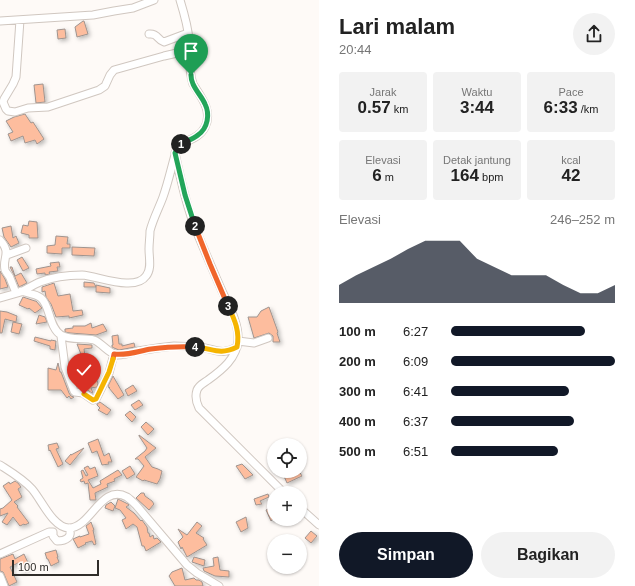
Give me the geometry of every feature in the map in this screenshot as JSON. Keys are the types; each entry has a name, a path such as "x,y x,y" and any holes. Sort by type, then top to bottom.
{"street":[{"path":"0,21 93,15 133,8 154,0"},
{"path":"0,298 18,292 39,282 64,276 93,276 122,283 134,283 146,278 149,266 150,231 153,220 164,196 175,153 180,145 197,136 204,130 208,117 205,104 192,81 188,33 180,0"},
{"path":"20,20 16,77 4,102 8,111 15,112 28,108 48,107 88,94 105,86 114,70 190,50"},
{"path":"149,34 153,33 164,42 188,33"},
{"path":"175,153 193,222 236,323 238,331 238,344 233,356 222,370 200,386 197,390 196,402 199,408 277,486"},
{"path":"0,240 4,244 7,256"},
{"path":"26,248 7,256 4,261 5,271 18,292 41,298 54,326 62,336 93,340 114,354 174,346 198,347 222,352 231,350 238,344 268,338"},
{"path":"62,336 65,367 74,391 84,394 93,400 96,399 109,372 114,354"},
{"path":"0,465 21,478 32,489 54,520 67,528 75,527 84,521 103,500 118,494 127,497 136,505 187,565 197,573 220,586"},
{"path":"307,514 319,525"},
{"path":"0,554 49,532 53,532 53,536 57,541 62,541 70,536 71,533 69,528"},
{"path":"0,576 4,586"}],"building":[{"path":"83,21 88,34 77,37 75,27"},
{"path":"65,29 66,38 58,39 57,30"},
{"path":"43,84 45,102 36,103 34,85"},
{"path":"25,114 31,123 33,122 44,139 37,144 35,140 25,143 23,136 11,141 8,134 13,132 6,121"},
{"path":"29,221 37,222 38,238 29,238 29,235 21,233 23,225 28,226"},
{"path":"11,226 13,238 16,236 19,243 11,247 4,237 2,228"},
{"path":"56,236 68,237 67,244 70,244 70,248 62,248 62,254 47,253 47,246 55,245"},
{"path":"72,247 95,248 94,256 72,255"},
{"path":"22,257 29,268 23,271 17,260"},
{"path":"59,262 60,267 57,267 58,271 49,272 50,274 45,275 45,273 37,274 36,269 51,266 50,263"},
{"path":"10,267 12,267 15,276 21,273 27,283 19,287"},
{"path":"0,271 8,287 0,289"},
{"path":"84,282 94,283 96,287 84,287"},
{"path":"54,283 58,296 70,294 73,311 82,310 83,315 69,318 69,316 56,317 51,304 46,297 45,291 42,292 42,287"},
{"path":"96,285 110,288 110,293 96,292"},
{"path":"23,297 36,301 42,308 35,313 29,308 28,309 19,305"},
{"path":"269,307 280,342 273,342 273,336 269,333 254,338 248,317 257,317 261,311"},
{"path":"0,311 17,316 16,322 5,319 2,333 0,333"},
{"path":"39,315 45,317 47,322 36,324"},
{"path":"13,322 22,324 19,334 11,332"},
{"path":"91,323 92,328 103,324 107,331 96,335 65,332 65,329 73,328 73,326 85,326"},
{"path":"118,335 119,344 122,344 122,346 134,343 135,347 119,350 112,347 112,336"},
{"path":"35,337 56,341 55,350 50,349 50,346 34,341"},
{"path":"77,344 92,345 92,348 84,349 86,362 84,362"},
{"path":"58,363 60,372 69,393 74,397 71,399 69,396 67,398 61,390 48,390 48,368 56,370"},
{"path":"90,366 98,383 97,387 91,388 93,393 78,387 71,369 73,368 75,375 87,375 85,367"},
{"path":"113,376 124,395 118,399 108,386"},
{"path":"133,385 137,391 128,396 125,390"},
{"path":"139,400 143,405 135,410 131,405"},
{"path":"100,402 111,410 107,415 98,410 100,408 97,404"},
{"path":"130,411 136,417 132,422 125,415"},
{"path":"146,422 154,429 148,435 141,427"},
{"path":"139,435 156,448 145,457 152,467 162,471 157,484 143,481 136,477 144,466 138,459 135,459 147,448"},
{"path":"98,439 104,456 109,453 112,462 108,462 109,464 102,465 97,451 92,453 88,443"},
{"path":"57,443 59,448 56,449 63,464 58,467 50,450 49,451 48,445"},
{"path":"84,448 70,465 65,461 71,454"},
{"path":"242,464 253,475 245,479 236,466"},
{"path":"88,466 90,469 95,467 98,476 88,480 93,488 101,484 100,481 118,470 122,475 114,479 115,481 107,484 108,487 95,493 96,500 90,500 88,483 85,484 84,481 81,482 80,480 83,478 81,471 83,470 86,476 88,475 84,468"},
{"path":"130,466 135,474 127,479 122,471"},
{"path":"285,478 298,478 287,483"},
{"path":"15,481 21,487 18,489 22,497 14,502 29,523 20,526 13,517 7,525 2,522 8,513 0,516 0,509 12,500 3,486 9,482 10,484"},
{"path":"141,493 144,493 145,496 154,504 149,510 136,498"},
{"path":"267,494 267,498 260,501 262,504 256,505 254,499"},
{"path":"118,499 128,504 129,505 126,507 141,521 142,520 147,527 150,537 153,535 154,539 157,538 161,542 146,551 144,546 142,546 137,527 133,524 126,529 122,520 126,518 120,510 115,508"},
{"path":"111,502 115,506 113,511 105,508 106,505"},
{"path":"246,517 248,528 241,532 236,522"},
{"path":"91,522 96,544 94,545 92,541 85,543 86,544 78,548 73,539 89,534 86,526"},
{"path":"197,522 202,526 196,533 204,538 203,539 207,545 187,557 178,542 183,537 178,529 187,535"},
{"path":"311,531 317,536 311,543 307,540 307,536"},
{"path":"56,550 59,562 51,566 45,553"},
{"path":"13,554 15,559 24,554 30,567 22,571 18,563 10,567 17,582 9,586 3,572 0,571 0,559"},
{"path":"194,557 205,560 204,566 192,562"},
{"path":"218,557 220,570 229,571 229,577 215,576 204,571 203,568 214,566 213,558"},
{"path":"182,568 185,580 194,578 202,582 203,586 175,586 169,576 172,572"}],"route":[{"path":"84,394 93,400 96,399 111,367 114,354 118,355 174,346 198,347 222,352 237,347 238,331 236,323 197,233 189,210 175,153 180,145 197,136 204,130 207,124 207,108 193,84 191,75"}]}
